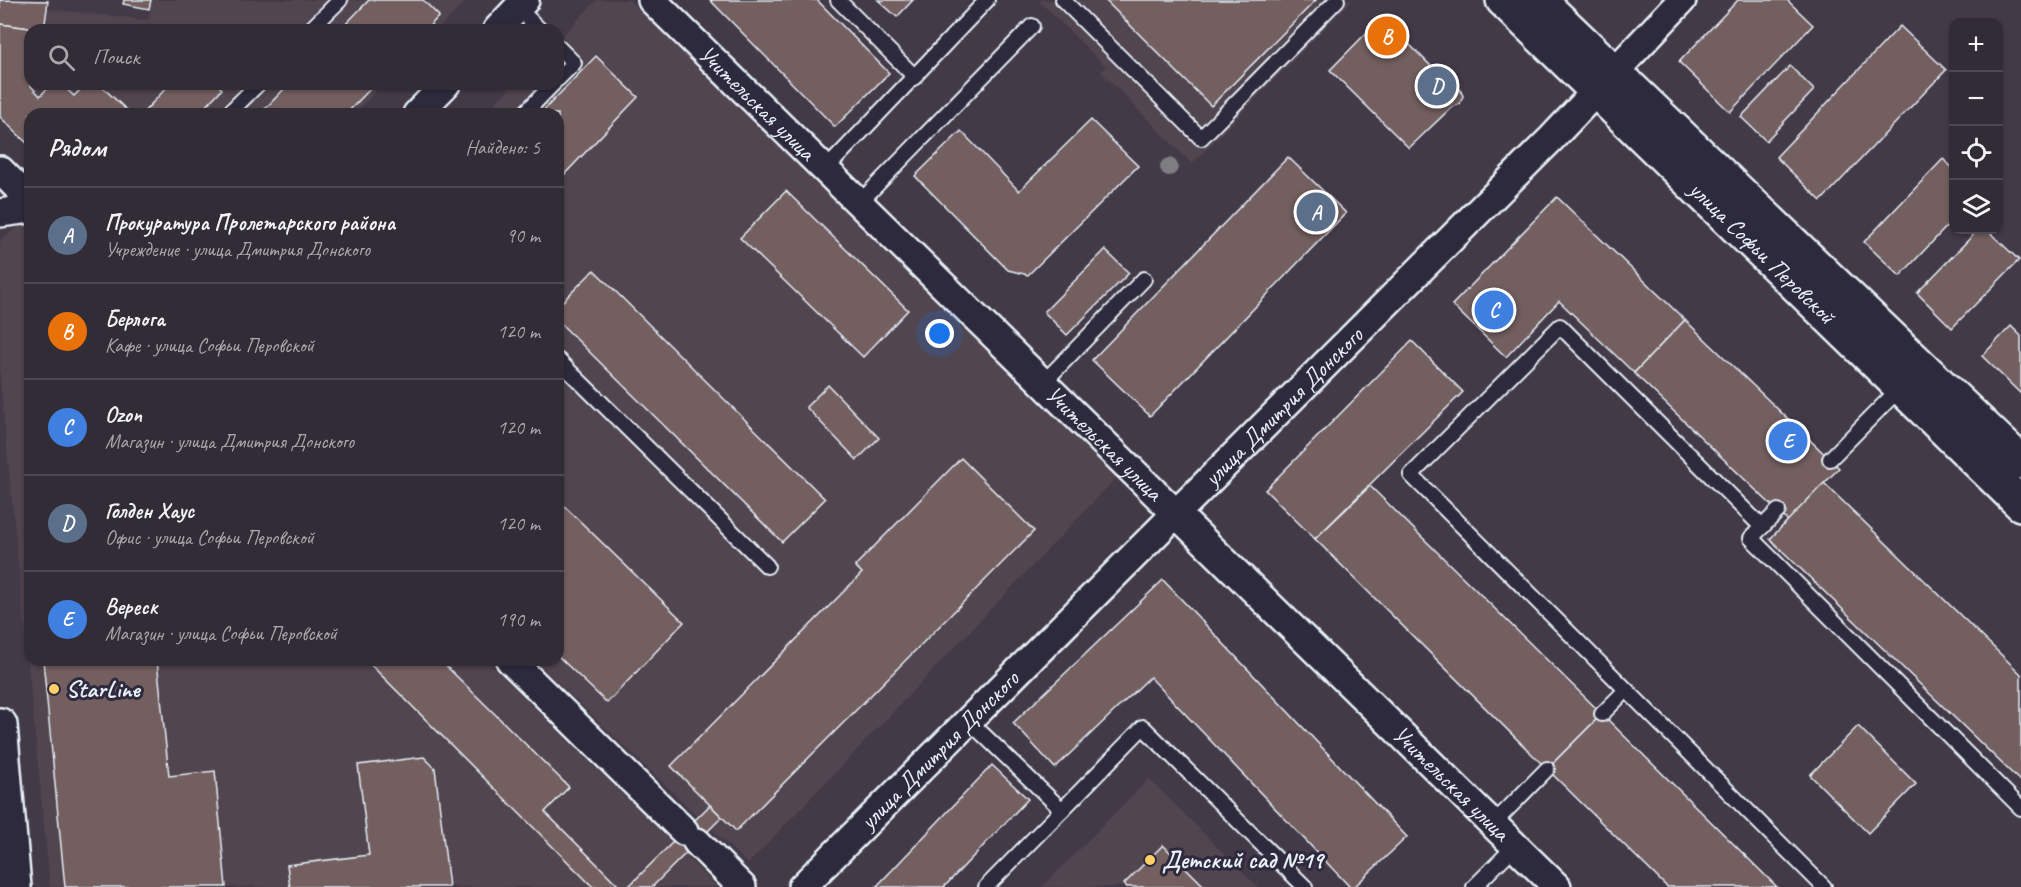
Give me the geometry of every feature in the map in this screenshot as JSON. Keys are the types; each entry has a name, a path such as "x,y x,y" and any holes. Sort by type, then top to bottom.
{"main road":[{"name":"улица Софьи Перовской","path":"1503,0 1604,82 2021,462"},
{"name":"улица Софьи Перовской","path":"1539,0 1604,82 1901,387 2021,504"},
{"path":"0,725 14,887"}],"street":[{"name":"Учительская улица","path":"652,0 1557,887"},
{"name":"улица Дмитрия Донского","path":"802,887 1552,138 1682,0"},
{"path":"503,24 522,4"},
{"path":"423,108 440,90"},
{"path":"0,170 24,194"},
{"path":"0,213 24,210"},
{"path":"516,666 742,887"}],"lane":[{"path":"316,24 340,0"},
{"path":"838,0 915,77"},
{"path":"825,170 987,0"},
{"path":"1063,0 1201,138 1337,0"},
{"path":"522,4 536,24"},
{"path":"858,204 1032,26"},
{"path":"564,54 574,63 564,73"},
{"path":"234,108 252,90"},
{"path":"530,108 547,90"},
{"path":"1042,384 1144,279"},
{"path":"1762,527 1560,326 1411,475 1824,887"},
{"path":"564,366 767,566"},
{"path":"1830,459 1901,387"},
{"path":"1778,511 1751,538 2021,808"},
{"path":"1602,714 1626,690"},
{"path":"968,720 1062,810"},
{"path":"986,887 1143,728 1305,887"},
{"path":"1493,824 1547,769"},
{"path":"1474,887 1515,846"}],"shaded area":[{"path":"152,0 467,0 443,24 46,24 47,9 148,20"},
{"path":"597,0 629,0 1118,476 748,864 540,666 564,666 564,108 490,108 508,90 564,90 564,34"},
{"path":"1038,0 1352,0 1192,164 1101,72 1106,67"},
{"path":"0,24 24,27 24,90 377,90 360,108 24,108 24,140 0,117"},
{"path":"24,224 24,622 0,378 0,240"},
{"path":"28,666 492,666 717,887 50,887"},
{"name":"Детский сад №19","path":"1149,779 1258,887 1042,887"}],"building":[{"path":"0,0 48,1 45,24 24,24 24,27 0,24"},
{"path":"124,0 151,0 149,9 123,4"},
{"path":"369,0 423,0 439,16 432,24 346,24"},
{"path":"710,0 817,0 889,73 835,127"},
{"path":"878,0 913,0 897,17"},
{"path":"1105,0 1316,0 1211,106"},
{"path":"1738,0 1787,0 1813,25 1730,112 1679,62"},
{"path":"1382,17 1451,86 1460,89 1463,96 1460,104 1452,107 1409,148 1330,70"},
{"path":"0,24 24,27 24,90 35,90 40,96 46,90 68,90 74,96 80,90 105,90 125,108 24,108 24,140 0,117"},
{"path":"1900,26 1946,70 1821,201 1776,157"},
{"path":"596,56 638,97 564,175 564,108 546,108"},
{"path":"1790,66 1814,90 1766,141 1741,117"},
{"path":"164,90 221,90 204,108 148,108"},
{"path":"283,90 369,90 352,108 266,108"},
{"path":"1091,120 1138,166 1028,275 1008,270 915,176 961,131 1019,191"},
{"path":"1288,157 1346,213 1150,416 1092,360"},
{"path":"1943,159 1949,164 1949,224 1900,276 1864,242"},
{"path":"786,191 908,310 863,357 740,238"},
{"path":"1557,197 1685,320 1634,373 1559,301 1506,357 1452,305"},
{"path":"1974,234 1991,234 2019,260 1952,328 1917,293"},
{"path":"1105,250 1129,273 1067,335 1044,312"},
{"path":"594,270 825,499 782,542 564,327 564,300"},
{"path":"1685,320 1839,468 1788,521 1634,373"},
{"path":"2011,326 2021,336 2021,394 1982,356"},
{"path":"1412,341 1463,392 1315,539 1265,490"},
{"path":"828,385 879,438 857,460 806,407"},
{"path":"961,458 1034,531 736,831 671,766 862,573 855,566"},
{"path":"1824,483 2021,674 2021,782 1770,539"},
{"path":"1370,486 1602,714 1547,769 1315,539"},
{"path":"564,506 684,622 607,703 564,662"},
{"path":"1163,580 1407,837 1354,887 1350,887 1150,677 1055,768 1013,723"},
{"path":"44,666 158,666 169,776 215,771 226,887 65,887"},
{"path":"372,666 446,666 569,787 545,812 620,887 593,887"},
{"path":"1602,714 1777,887 1667,887 1547,769"},
{"path":"1858,726 1916,784 1868,833 1810,775"},
{"path":"424,757 435,768 449,887 290,887 287,865 369,855 358,765"},
{"path":"992,765 1028,799 944,887 876,887"},
{"path":"710,805 722,817 652,887 628,887"},
{"path":"1163,845 1205,887 1127,887 1124,884"}],"place":[{"name":"Берлога","path":"1387,36"},
{"name":"Голден Хаус","path":"1437,86"},
{"name":"Прокуратура Пролетарского района","path":"1316,212"},
{"name":"Ozon","path":"1494,310"},
{"name":"Вереск","path":"1788,441"},
{"name":"StarLine","path":"54,689"},
{"name":"Детский сад №19","path":"1150,860"}]}
